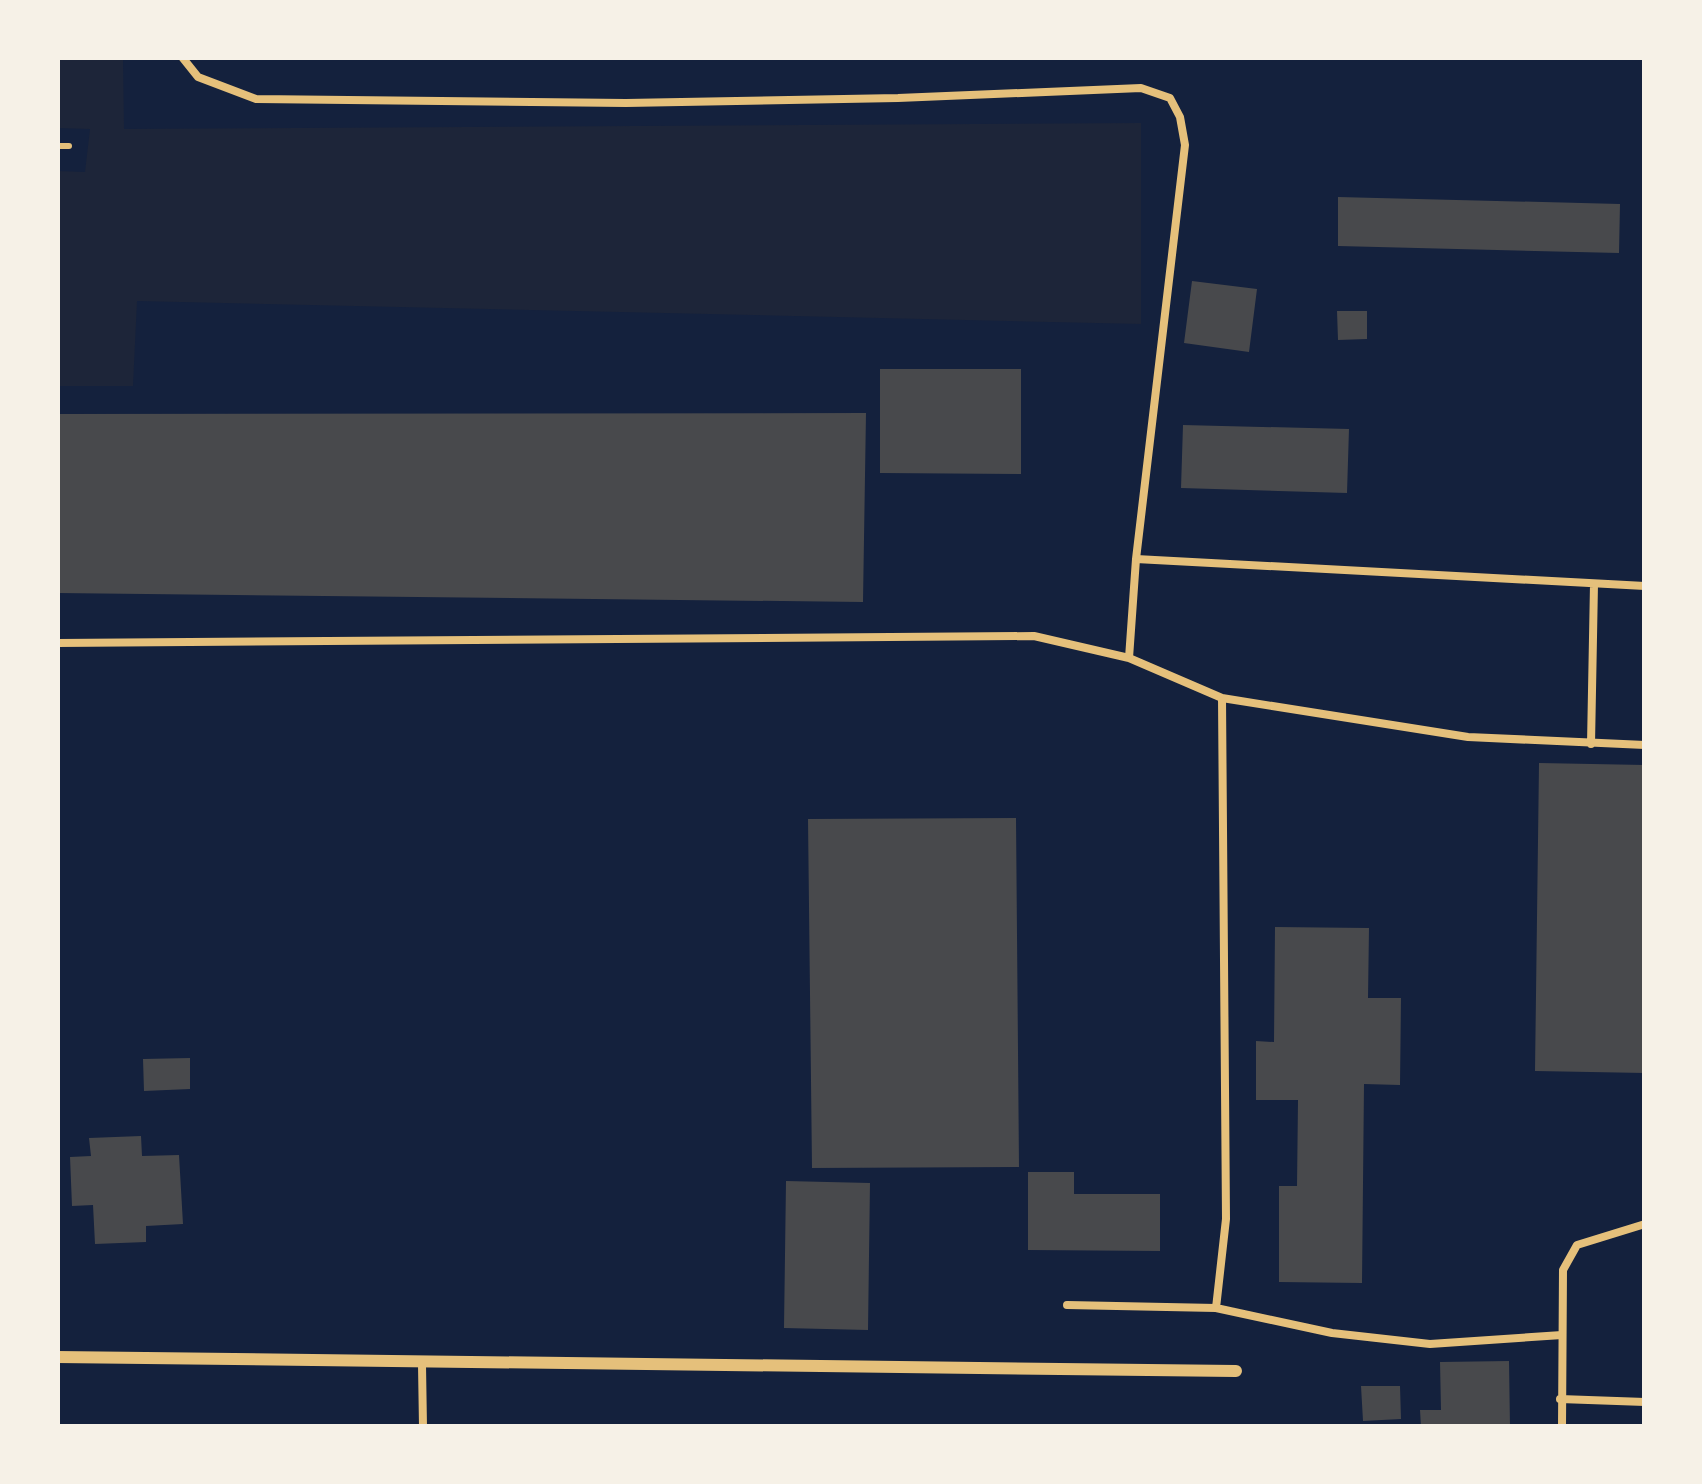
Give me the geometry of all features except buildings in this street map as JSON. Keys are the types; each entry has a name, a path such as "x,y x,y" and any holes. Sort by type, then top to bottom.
{"street":[{"path":"57,1358 1236,1371"}],"lane":[{"path":"182,57 198,76 256,99 626,103 1141,88 1170,98 1180,117 1185,145 1136,560 1129,658"},
{"path":"1136,560 1645,586"},
{"path":"1592,744 1594,583"},
{"path":"57,643 1034,636 1129,658 1222,698 1468,736 1645,745"},
{"path":"1216,1308 1226,1219 1222,698"},
{"path":"1562,1427 1563,1270 1577,1245 1645,1224"},
{"path":"1067,1305 1216,1308 1332,1333 1430,1344 1562,1335"},
{"path":"422,1365 423,1427"},
{"path":"1561,1400 1645,1402"}],"path":[{"path":"57,146 69,146"}],"shaded area":[{"path":"57,57 123,57 124,129 1141,123 1141,324 137,301 133,386 57,386 57,171 85,172 90,129 57,128"}]}
